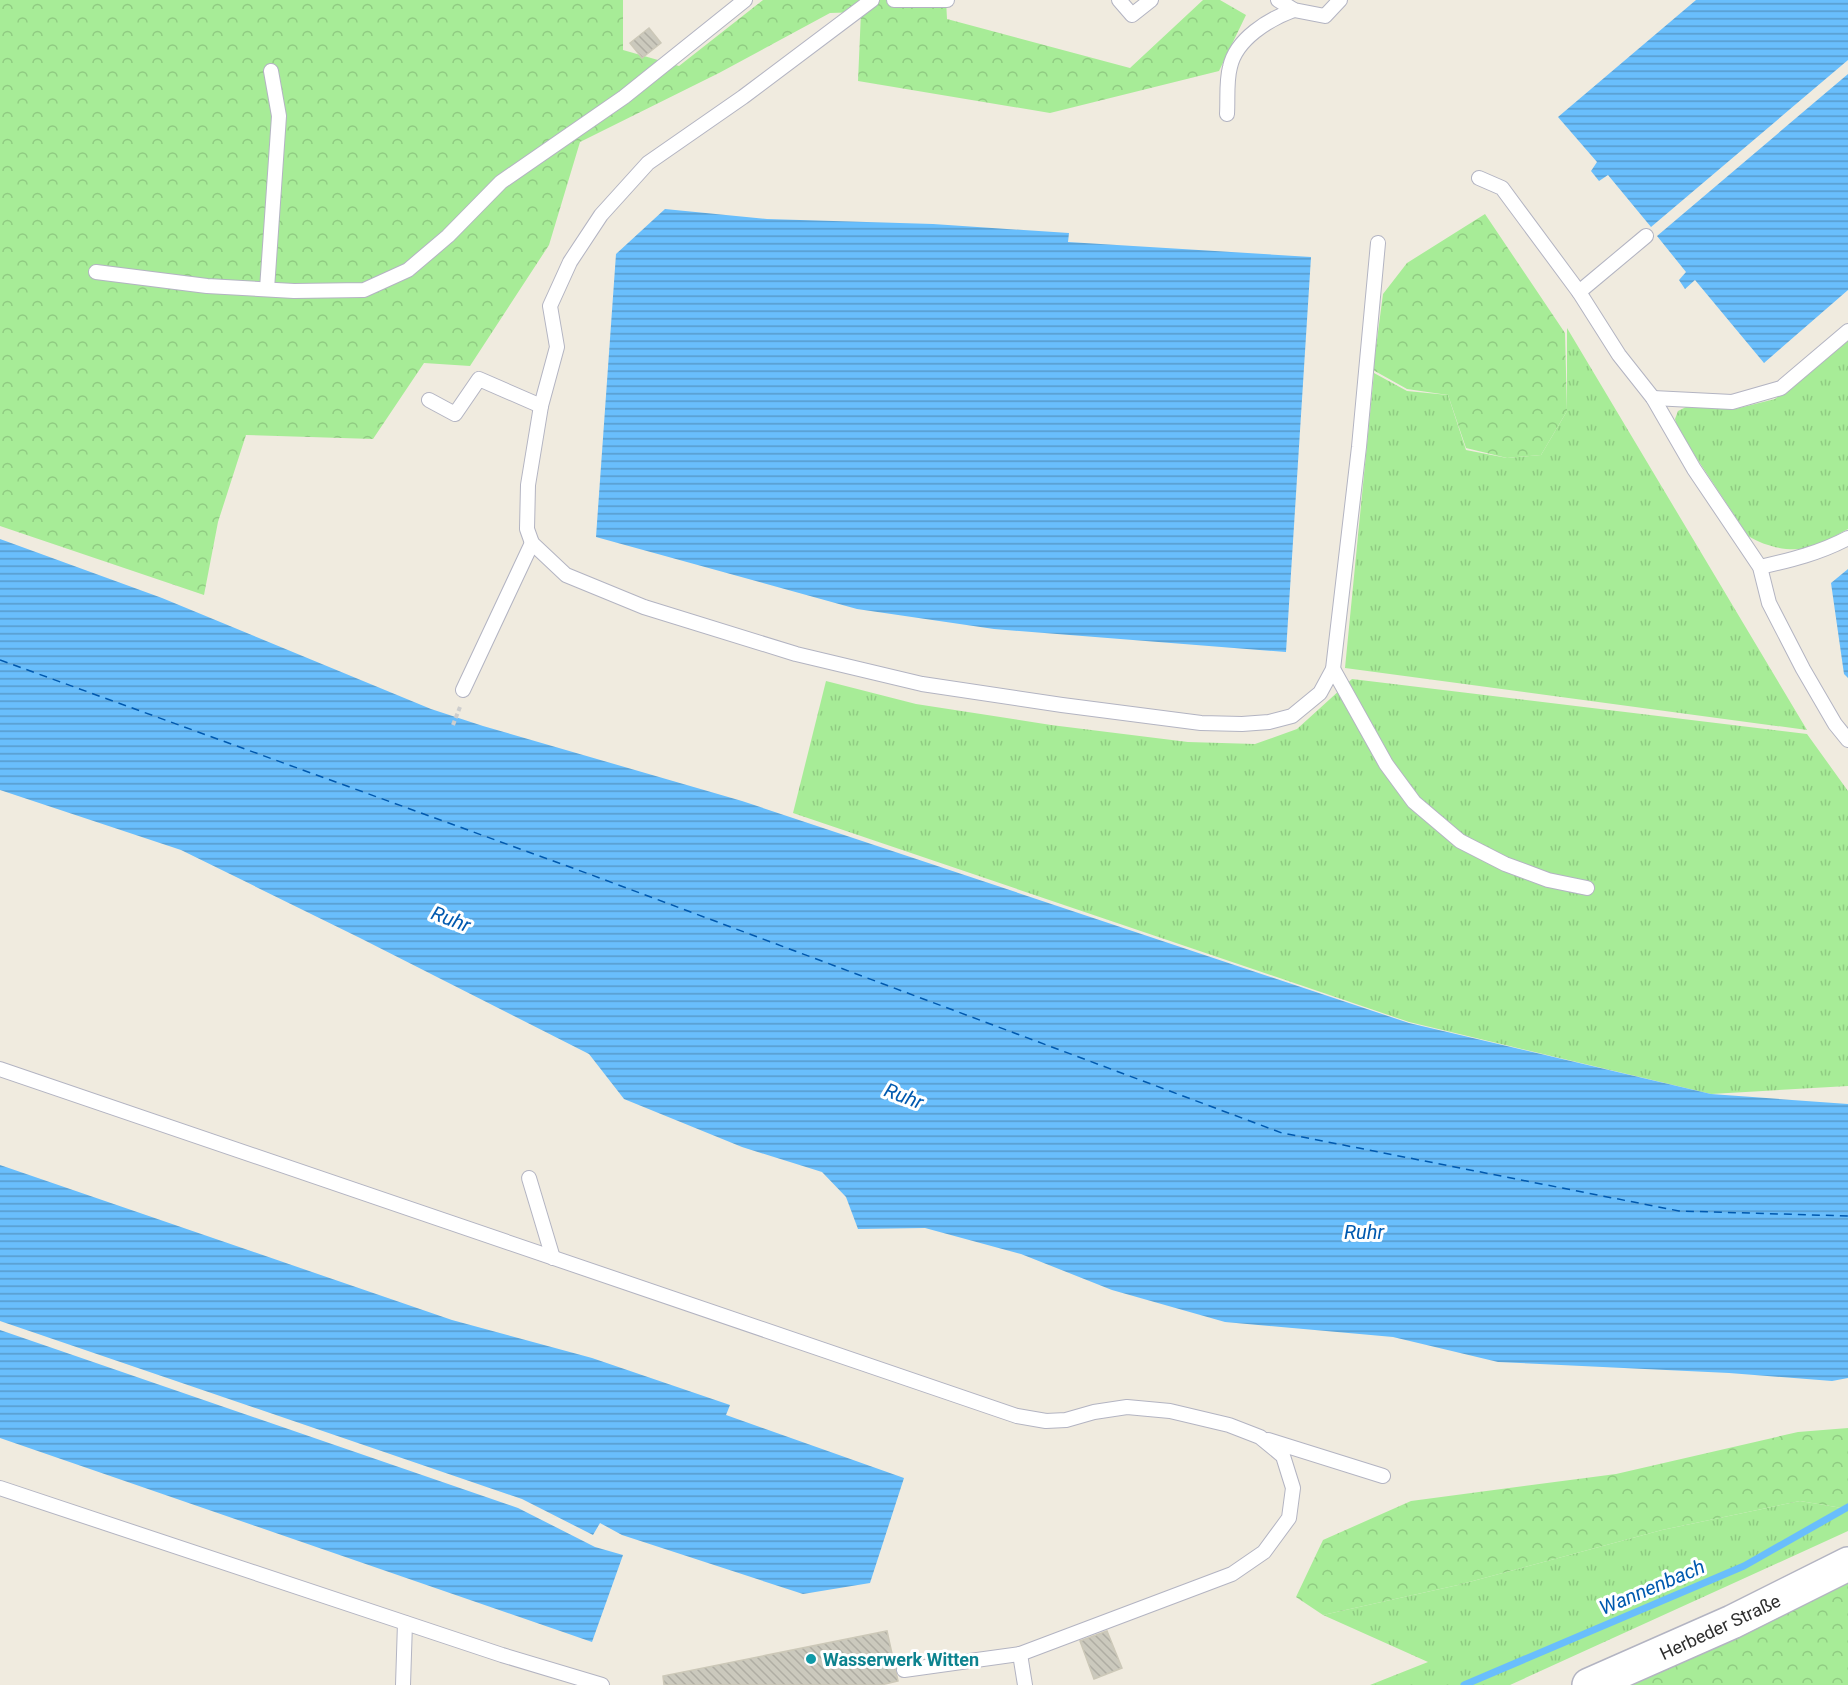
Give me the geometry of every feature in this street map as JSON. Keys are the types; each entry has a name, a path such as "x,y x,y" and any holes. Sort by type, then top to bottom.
{"main road":[{"name":"Herbeder Straße","path":"1589,1685 1732,1622 1848,1564"}],"lane":[{"path":"96,272 207,286 294,291 364,290 408,270 448,236 501,182 624,98 745,0"},
{"path":"872,0 743,97 648,163 601,215 570,262 550,306 556,347 541,406 528,485 527,529 532,543 566,575 644,607 795,654 922,684 1073,707 1201,723 1269,722 1292,716 1320,693 1333,669 1359,447 1378,243"},
{"path":"894,0 947,0"},
{"path":"1119,0 1132,15 1150,0"},
{"path":"1278,0 1294,9 1325,16 1340,0"},
{"path":"1227,114 1230,66 1237,51 1276,16 1294,9"},
{"path":"267,289 279,116 271,71"},
{"path":"1479,178 1502,188 1579,292 1619,355 1653,398 1694,469 1760,567 1769,603 1808,678 1835,724 1848,740"},
{"path":"1579,292 1646,236"},
{"path":"1653,398 1732,402 1781,388 1848,331"},
{"path":"429,400 455,414 479,379 541,406"},
{"path":"1760,567 1813,553 1848,538"},
{"path":"463,690 532,543"},
{"path":"1333,669 1386,764 1414,802 1460,841 1506,864 1548,880 1587,888"},
{"path":"0,1070 1017,1416 1046,1421 1066,1420 1094,1412 1127,1407 1170,1411 1229,1425 1383,1476"},
{"path":"529,1178 553,1258"},
{"path":"904,1670 1020,1654 1232,1574 1264,1552 1289,1518 1293,1488 1283,1456 1260,1437"},
{"path":"0,1488 502,1655 602,1685"},
{"path":"403,1685 405,1623"},
{"path":"1020,1654 1025,1685"}],"green space":[{"path":"0,0 623,0 623,50 679,66 763,0 946,0 947,19 1130,68 1203,0 1220,0 1246,15 1219,71 1050,113 858,81 861,12 830,13 719,73 580,142 549,245 470,366 424,363 373,439 246,435 218,522 204,595 0,526"},
{"path":"1485,214 1565,333 1567,411 1541,455 1507,458 1466,448 1448,395 1407,389 1373,370 1383,294 1407,263"},
{"path":"1567,328 1807,730 1345,668 1374,373 1407,391 1448,395 1466,450 1507,458 1541,455 1567,411"},
{"path":"1848,338 1848,529 1826,542 1809,548 1782,548 1756,540 1748,536 1678,430 1675,419 1678,411 1686,407 1735,409 1775,399"},
{"path":"1352,679 1807,734 1848,791 1848,1086 1711,1094 1409,1022 793,813 826,681 916,704 1051,725 1188,742 1255,744 1297,729"},
{"path":"1848,1428 1848,1509 1800,1501 1662,1530 1458,1585 1323,1615 1296,1597 1323,1540 1411,1501 1616,1474 1798,1432"},
{"path":"1800,1501 1848,1509 1848,1531 1510,1685 1370,1685 1428,1662 1323,1615 1458,1585 1662,1530"},
{"path":"1848,1580 1848,1685 1627,1685"}],"water":[{"path":"1696,0 1848,0 1848,60 1651,227 1608,175 1599,181 1591,171 1597,162 1558,117"},
{"path":"1848,74 1848,290 1764,363 1695,280 1685,289 1679,280 1686,272 1657,236"},
{"path":"665,209 767,219 933,224 1069,233 1068,242 1311,257 1286,652 994,629 857,609 596,537 616,254"},
{"name":"Ruhr","path":"0,539 162,598 431,709 742,801 1409,1023 1711,1094 1848,1104 1848,1378 1832,1381 1729,1373 1498,1362 1393,1337 1225,1322 1112,1290 1021,1254 925,1228 858,1229 846,1197 822,1172 742,1147 624,1099 589,1054 181,850 0,790"},
{"path":"1848,569 1848,678 1844,674 1831,583"},
{"path":"0,1165 452,1320 592,1358 730,1405 726,1415 904,1478 870,1583 803,1594 622,1535 600,1523 593,1535 522,1499 0,1321"},
{"path":"0,1330 518,1508 595,1547 623,1555 592,1642 0,1438"}],"building":[{"path":"649,28 661,43 642,58 630,43"},
{"name":"Wasserwerk Witten","path":"887,1631 898,1681 881,1685 664,1685 663,1676"},
{"path":"1107,1631 1122,1668 1094,1679 1080,1641"}],"waterway":[{"name":"Wannenbach","path":"1464,1685 1744,1566 1848,1507"}],"ferry route":[{"path":"0,660 589,874 1282,1133 1679,1211 1848,1216"}],"place":[{"name":"Wasserwerk Witten","path":"811,1659"}]}
